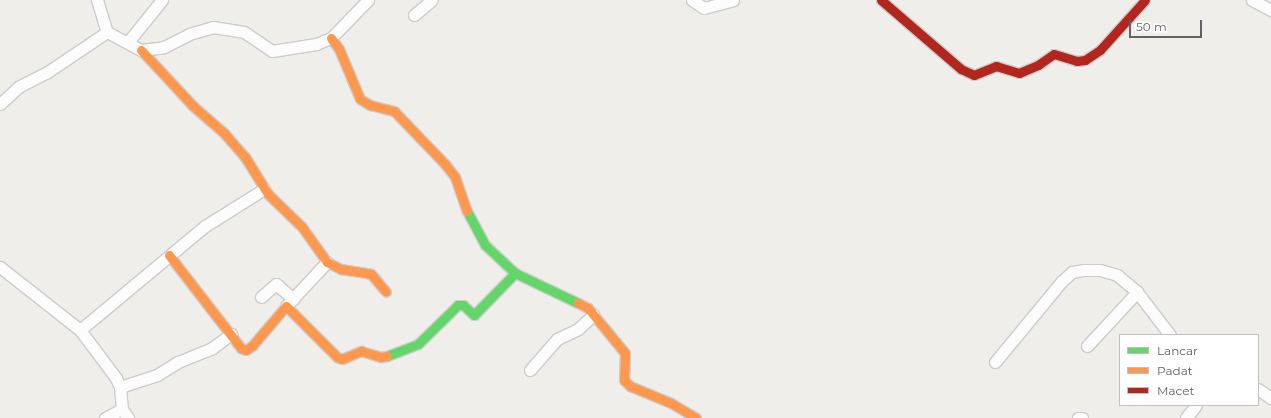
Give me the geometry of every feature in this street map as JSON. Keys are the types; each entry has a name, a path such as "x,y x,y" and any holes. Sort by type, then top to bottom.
{"street":[{"path":"97,0 106,32 141,50 193,106 224,133 245,157 264,189 302,227 327,262 341,269 371,274 386,292"},
{"path":"128,42 162,0"},
{"path":"141,50 164,47 189,34 213,27 244,32 272,51 316,44 331,38 368,0"},
{"path":"414,16 432,0"},
{"path":"692,0 704,8 733,0"},
{"path":"881,0 961,69 974,75 996,66 1019,72 1038,65 1054,54 1077,61 1086,60 1100,50 1145,0"},
{"path":"1252,0 1271,10"},
{"path":"0,104 18,87 46,73 106,32"},
{"path":"331,38 339,49 360,99 370,105 394,111 445,164 455,177 464,197 469,216 485,245 515,273 572,298 593,315 625,353 624,380 630,386 671,403 696,418"},
{"path":"80,330 205,226 264,189"},
{"path":"169,255 231,334 240,348 246,350 327,262"},
{"path":"0,266 80,330 120,387 125,414 105,418"},
{"path":"995,362 1072,272 1100,270 1117,275 1137,292 1169,334"},
{"path":"261,297 276,284 290,303 336,357 346,359 361,351 381,357 388,356 418,344 458,305 463,305 474,315 515,273"},
{"path":"1087,346 1137,292"},
{"path":"530,370 557,339 578,329 593,315"},
{"path":"120,387 157,375 178,362 212,348 231,334"},
{"path":"1259,390 1271,398"},
{"path":"1186,418 1195,406"}],"traffic: fast":[{"path":"467,211 485,245 515,273"},
{"path":"387,356 418,344 458,305 463,305 474,315 515,273 578,303"}],"traffic: slow":[{"path":"331,38 339,49 360,99 370,105 394,111 445,164 455,177 467,211"},
{"path":"141,50 193,106 224,133 245,157 268,194 302,227 327,262 341,269 371,274 386,292"},
{"path":"169,255 241,348 246,350 252,346 286,306 337,357 342,359 361,351 381,357 387,356"},
{"path":"578,303 588,308 625,353 624,380 630,386 671,403 696,418"}],"traffic: jam":[{"path":"881,0 961,69 974,75 996,66 1019,73 1038,65 1054,54 1077,61 1085,60 1100,50 1145,0"}]}
